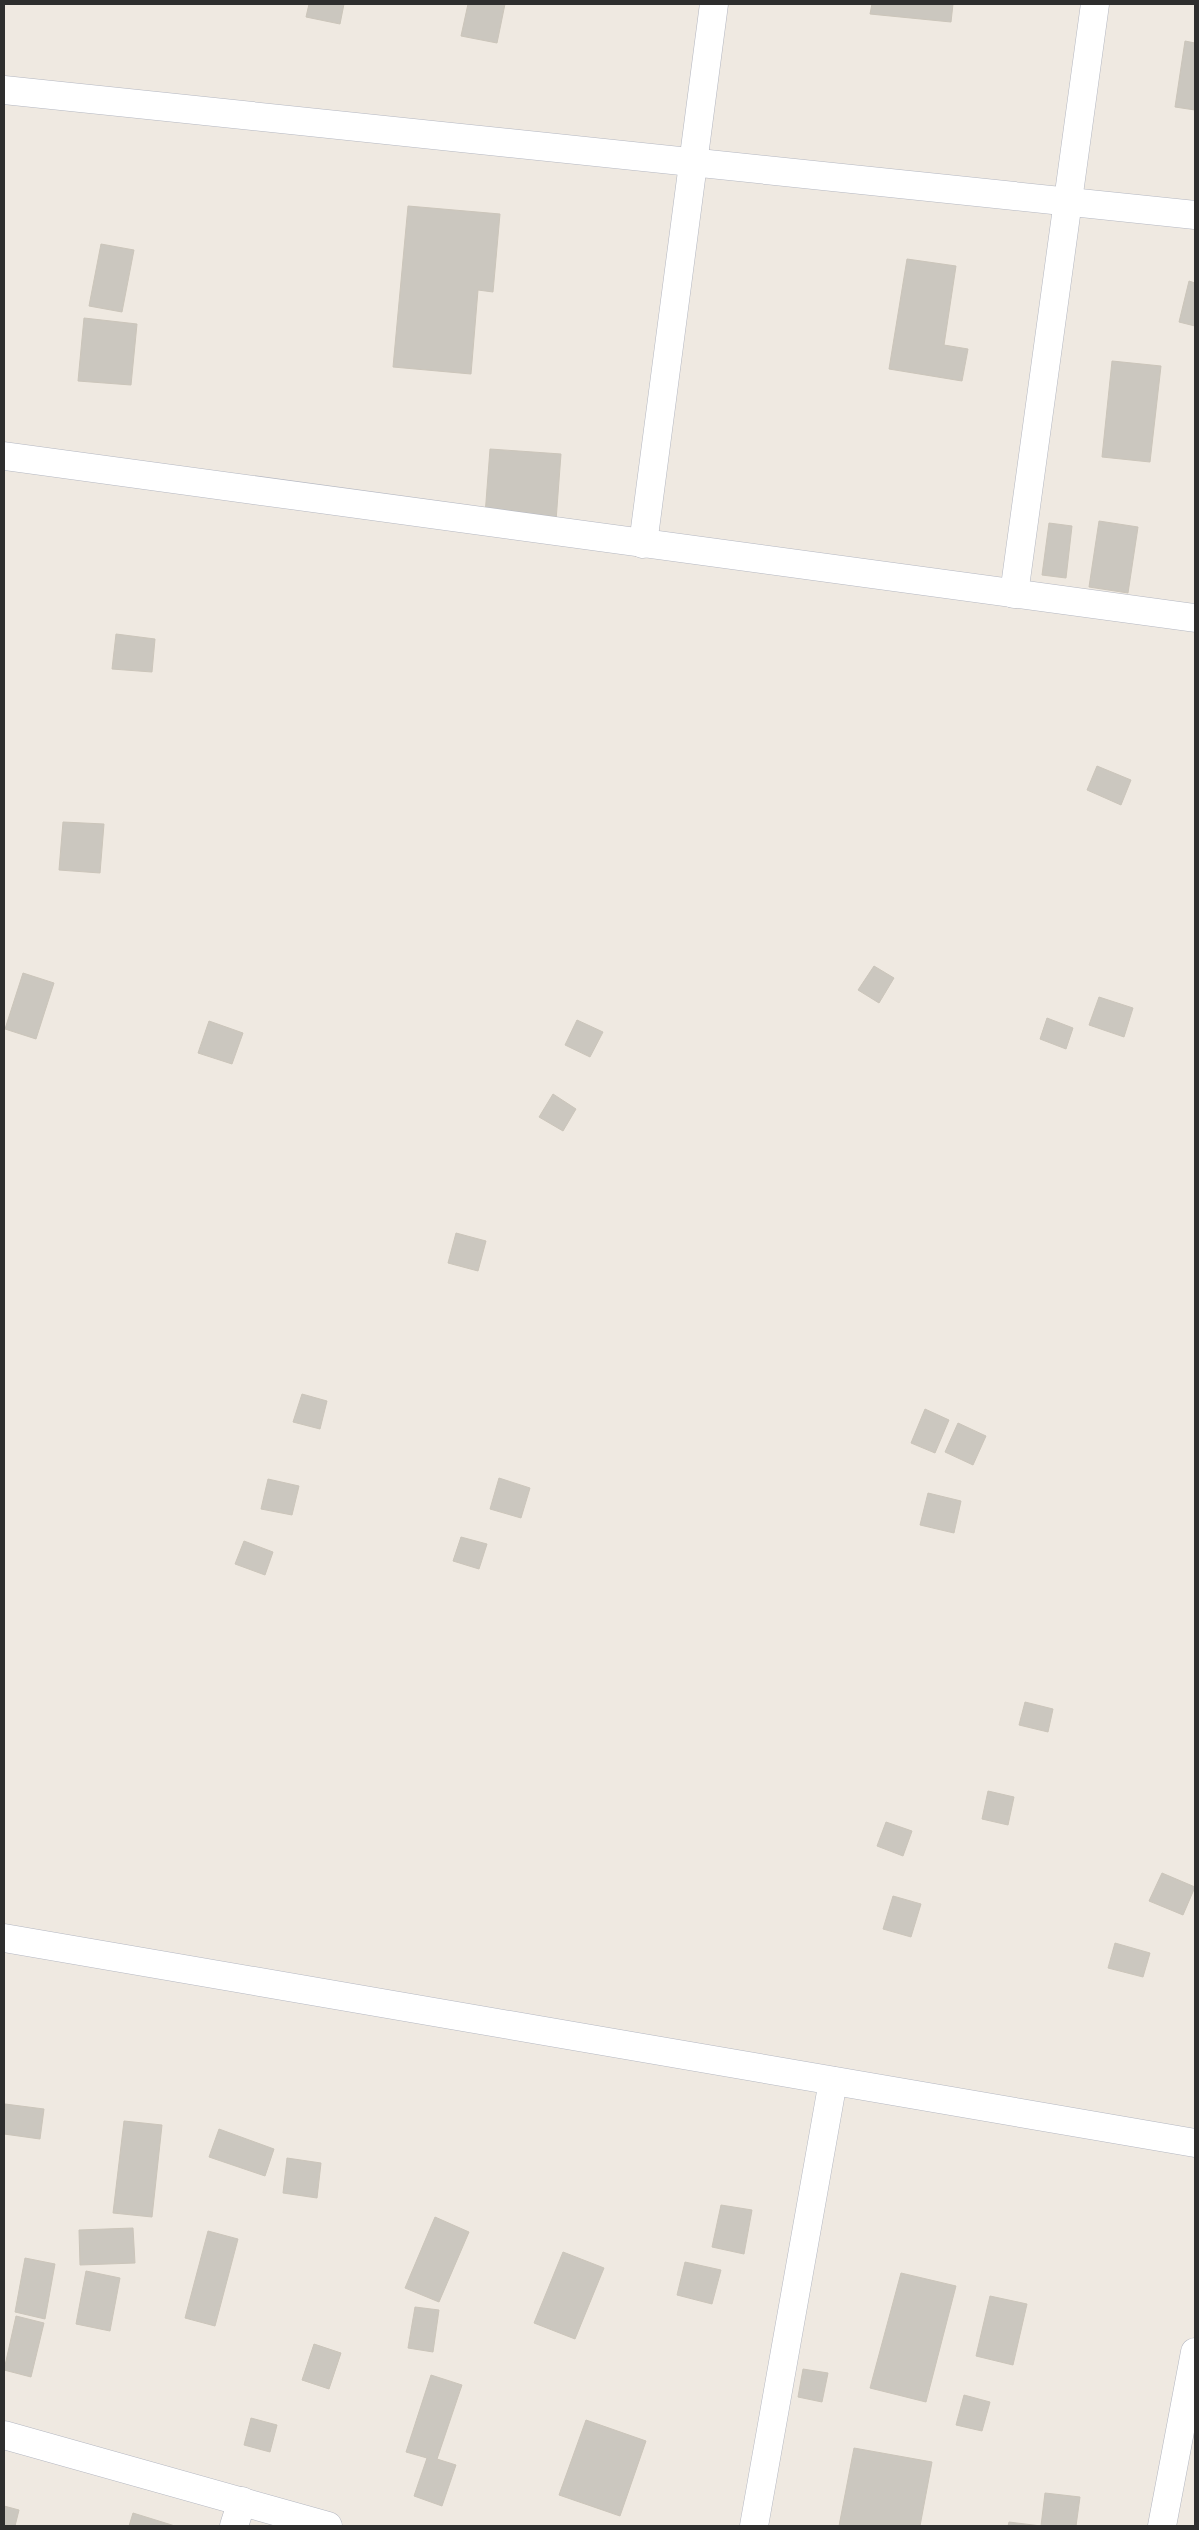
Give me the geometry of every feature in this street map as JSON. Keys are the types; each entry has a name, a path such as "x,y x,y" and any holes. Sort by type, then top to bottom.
{"street":[{"path":"643,544 714,4"},
{"path":"1014,594 1095,4"},
{"path":"4,90 1195,215"},
{"path":"4,456 1195,618"},
{"path":"4,1938 1195,2143"},
{"path":"754,2526 833,2081"},
{"path":"1162,2526 1195,2352"},
{"path":"4,2435 238,2514 328,2526"}],"building":[{"path":"309,4 344,4 340,24 306,17"},
{"path":"468,4 505,4 497,43 461,36"},
{"path":"872,4 953,4 951,22 870,14"},
{"path":"1185,41 1195,43 1195,110 1175,107"},
{"path":"408,206 500,214 493,292 478,290 471,374 393,367"},
{"path":"101,244 134,250 122,312 89,306"},
{"path":"907,259 956,266 944,345 968,349 962,381 889,369"},
{"path":"1189,281 1195,283 1195,326 1179,322"},
{"path":"84,318 137,324 131,385 78,381"},
{"path":"1112,361 1161,366 1150,462 1102,457"},
{"path":"490,449 561,454 556,521 485,515"},
{"path":"1099,521 1138,527 1128,593 1089,587"},
{"path":"1049,523 1072,526 1066,578 1042,575"},
{"path":"116,634 155,639 152,672 112,669"},
{"path":"1097,766 1131,780 1121,805 1087,790"},
{"path":"63,822 104,824 100,873 59,870"},
{"path":"874,966 894,978 879,1003 858,990"},
{"path":"23,973 54,983 36,1039 5,1029"},
{"path":"1099,997 1133,1008 1124,1037 1089,1025"},
{"path":"1047,1018 1073,1028 1066,1049 1040,1039"},
{"path":"577,1020 603,1032 590,1057 565,1045"},
{"path":"209,1021 243,1033 232,1064 198,1053"},
{"path":"553,1094 576,1109 563,1131 539,1117"},
{"path":"456,1233 486,1241 478,1271 448,1263"},
{"path":"302,1394 327,1401 320,1429 293,1422"},
{"path":"925,1409 949,1420 935,1453 911,1443"},
{"path":"958,1423 986,1436 973,1465 945,1452"},
{"path":"499,1478 530,1488 521,1518 490,1509"},
{"path":"268,1479 299,1486 292,1515 261,1509"},
{"path":"928,1493 961,1501 954,1533 920,1525"},
{"path":"461,1537 487,1544 479,1569 453,1561"},
{"path":"244,1541 273,1552 265,1575 235,1564"},
{"path":"1025,1702 1053,1709 1048,1732 1019,1725"},
{"path":"988,1791 1014,1797 1008,1825 982,1819"},
{"path":"886,1822 912,1831 903,1856 877,1846"},
{"path":"1162,1873 1195,1887 1183,1915 1149,1901"},
{"path":"893,1896 921,1904 911,1937 883,1929"},
{"path":"1115,1943 1150,1953 1143,1977 1108,1968"},
{"path":"5,2104 44,2109 40,2139 4,2134"},
{"path":"124,2121 162,2125 152,2217 113,2213"},
{"path":"219,2129 274,2149 265,2176 209,2157"},
{"path":"287,2158 321,2163 317,2198 283,2193"},
{"path":"721,2205 752,2210 744,2254 712,2247"},
{"path":"435,2217 469,2232 439,2302 405,2288"},
{"path":"133,2228 135,2263 80,2265 79,2230"},
{"path":"208,2231 238,2239 215,2326 185,2318"},
{"path":"563,2252 604,2268 575,2339 534,2323"},
{"path":"25,2258 55,2264 45,2319 15,2312"},
{"path":"685,2262 721,2270 712,2304 677,2295"},
{"path":"86,2271 120,2278 110,2331 76,2324"},
{"path":"901,2273 956,2286 926,2402 870,2388"},
{"path":"990,2296 1027,2304 1013,2365 976,2356"},
{"path":"415,2307 439,2310 433,2352 408,2348"},
{"path":"16,2316 44,2323 31,2377 4,2370"},
{"path":"314,2344 341,2353 329,2389 302,2380"},
{"path":"803,2369 828,2373 822,2402 798,2397"},
{"path":"431,2375 462,2385 437,2459 456,2465 442,2506 414,2496 427,2458 406,2452"},
{"path":"964,2395 990,2402 982,2431 956,2425"},
{"path":"251,2418 277,2425 270,2452 244,2445"},
{"path":"586,2420 646,2441 620,2516 559,2495"},
{"path":"854,2448 932,2462 920,2526 839,2526"},
{"path":"1045,2493 1080,2497 1076,2526 1041,2526"},
{"path":"4,2506 19,2510 15,2526 4,2526"},
{"path":"133,2513 175,2526 129,2526"},
{"path":"1009,2522 1041,2526 1008,2526"}]}
